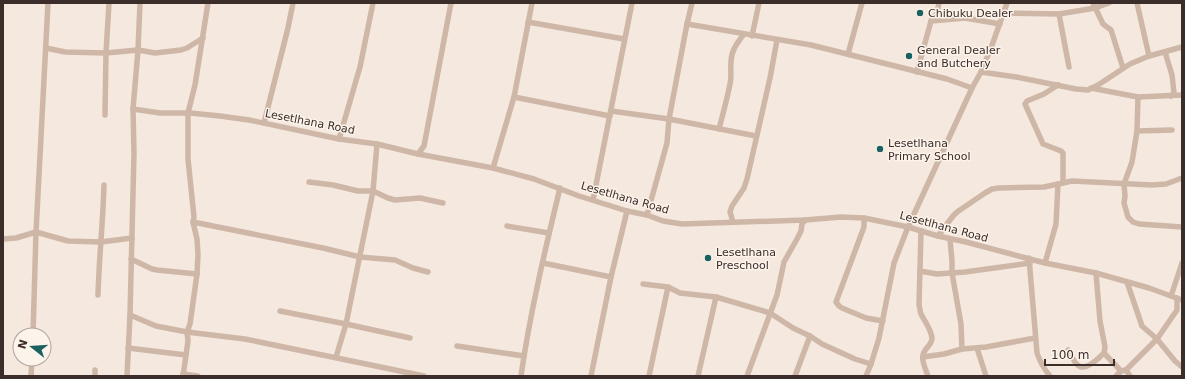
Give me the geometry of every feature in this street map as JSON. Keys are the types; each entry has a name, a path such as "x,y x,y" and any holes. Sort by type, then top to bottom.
{"street":[{"path":"33,327 36,232 48,3"},
{"path":"105,115 106,53 109,3"},
{"path":"127,376 132,259 134,154 133,110 140,3"},
{"path":"198,376 183,375 188,341 187,332 197,274 198,254 197,239 193,222 194,217 188,159 188,113 204,38 208,3"},
{"path":"264,123 293,3"},
{"path":"339,139 360,67 373,3"},
{"path":"418,154 424,146 451,3"},
{"path":"493,168 514,97 532,3"},
{"path":"593,200 632,3"},
{"path":"647,215 668,143 669,119 692,3"},
{"path":"752,36 760,3"},
{"path":"848,54 862,3"},
{"path":"917,72 931,21 937,13 939,3"},
{"path":"866,376 879,338 894,264 908,227 972,88 981,72 1007,3"},
{"path":"1003,13 1059,14 1094,5 1109,3"},
{"path":"1137,3 1149,56"},
{"path":"1094,5 1103,24 1111,30 1123,68"},
{"path":"1059,14 1069,67"},
{"path":"931,21 965,18 1000,24"},
{"path":"528,22 624,39"},
{"path":"687,24 811,45 947,79 972,88"},
{"path":"719,129 732,72 732,53 744,34"},
{"path":"46,48 65,52 106,53 138,50 155,53 181,50 204,38"},
{"path":"733,222 730,212 732,206 744,188 752,162 756,136 770,78 777,40"},
{"path":"981,72 1088,90 1123,68 1149,56 1182,47"},
{"path":"1165,52 1172,75 1174,93 1171,96"},
{"path":"1045,263 1056,224 1063,153 1043,144 1025,104 1027,101 1044,94 1058,85"},
{"path":"1091,88 1138,97 1182,95"},
{"path":"514,97 610,114 669,119 756,136"},
{"path":"1138,97 1137,131 1132,162 1124,184 1124,203 1128,217 1133,222 1146,225 1182,227"},
{"name":"Lesetlhana Road","path":"133,110 220,116 264,123 339,139 377,144 418,154 493,168 534,179 579,196 627,211 647,215 663,221 682,224 805,220 841,217 864,218 908,227 1029,260 1096,273 1149,288 1179,299"},
{"path":"1137,131 1172,130"},
{"path":"336,358 346,324 373,191 377,144"},
{"path":"938,236 957,212 992,189 1044,187 1072,181 1152,185 1166,184 1182,178"},
{"path":"309,182 334,185 358,191 373,191 395,200 420,198 443,203"},
{"path":"98,295 104,185"},
{"path":"521,376 549,233 560,188"},
{"path":"591,376 611,277 627,211"},
{"path":"864,218 864,227 836,302 842,308 866,318 883,321"},
{"path":"747,376 779,289 784,262 801,231 802,224 805,220"},
{"path":"193,222 360,257 395,260 413,268 428,272"},
{"path":"507,226 549,233"},
{"path":"921,231 919,305 921,313 931,332 932,340 925,350 923,357 923,362 928,376"},
{"path":"3,239 16,238 36,232 68,241 101,242 132,238"},
{"path":"950,239 952,273 960,324 962,349"},
{"path":"132,259 152,269 197,274"},
{"path":"920,271 937,274 952,273 1029,260 1037,353 1039,361 1050,376"},
{"path":"543,263 611,277"},
{"path":"1171,296 1182,263"},
{"path":"1068,350 1079,366 1083,368 1087,367 1104,353 1105,346 1100,322 1096,273"},
{"path":"1128,282 1142,326 1157,339 1175,361 1182,367"},
{"path":"643,284 668,286 680,292 716,297 770,313 822,344 842,354 871,364"},
{"path":"649,376 668,286"},
{"path":"698,376 716,297"},
{"path":"1116,376 1157,339 1177,310 1179,299"},
{"path":"280,311 410,338"},
{"path":"130,315 156,326 187,332 245,339 336,358 396,373 424,376"},
{"path":"795,376 810,336"},
{"path":"923,357 944,354 962,349 977,348 1035,338"},
{"path":"458,346 524,356"},
{"path":"128,348 186,355"},
{"path":"977,348 986,376"},
{"path":"1104,353 1130,376"}],"place":[{"name":"Chibuku Dealer","path":"920,13"},
{"name":"General Dealer and Butchery","path":"909,56"},
{"name":"Lesetlhana Primary School","path":"880,149"},
{"name":"Lesetlhana Preschool","path":"708,258"}]}
